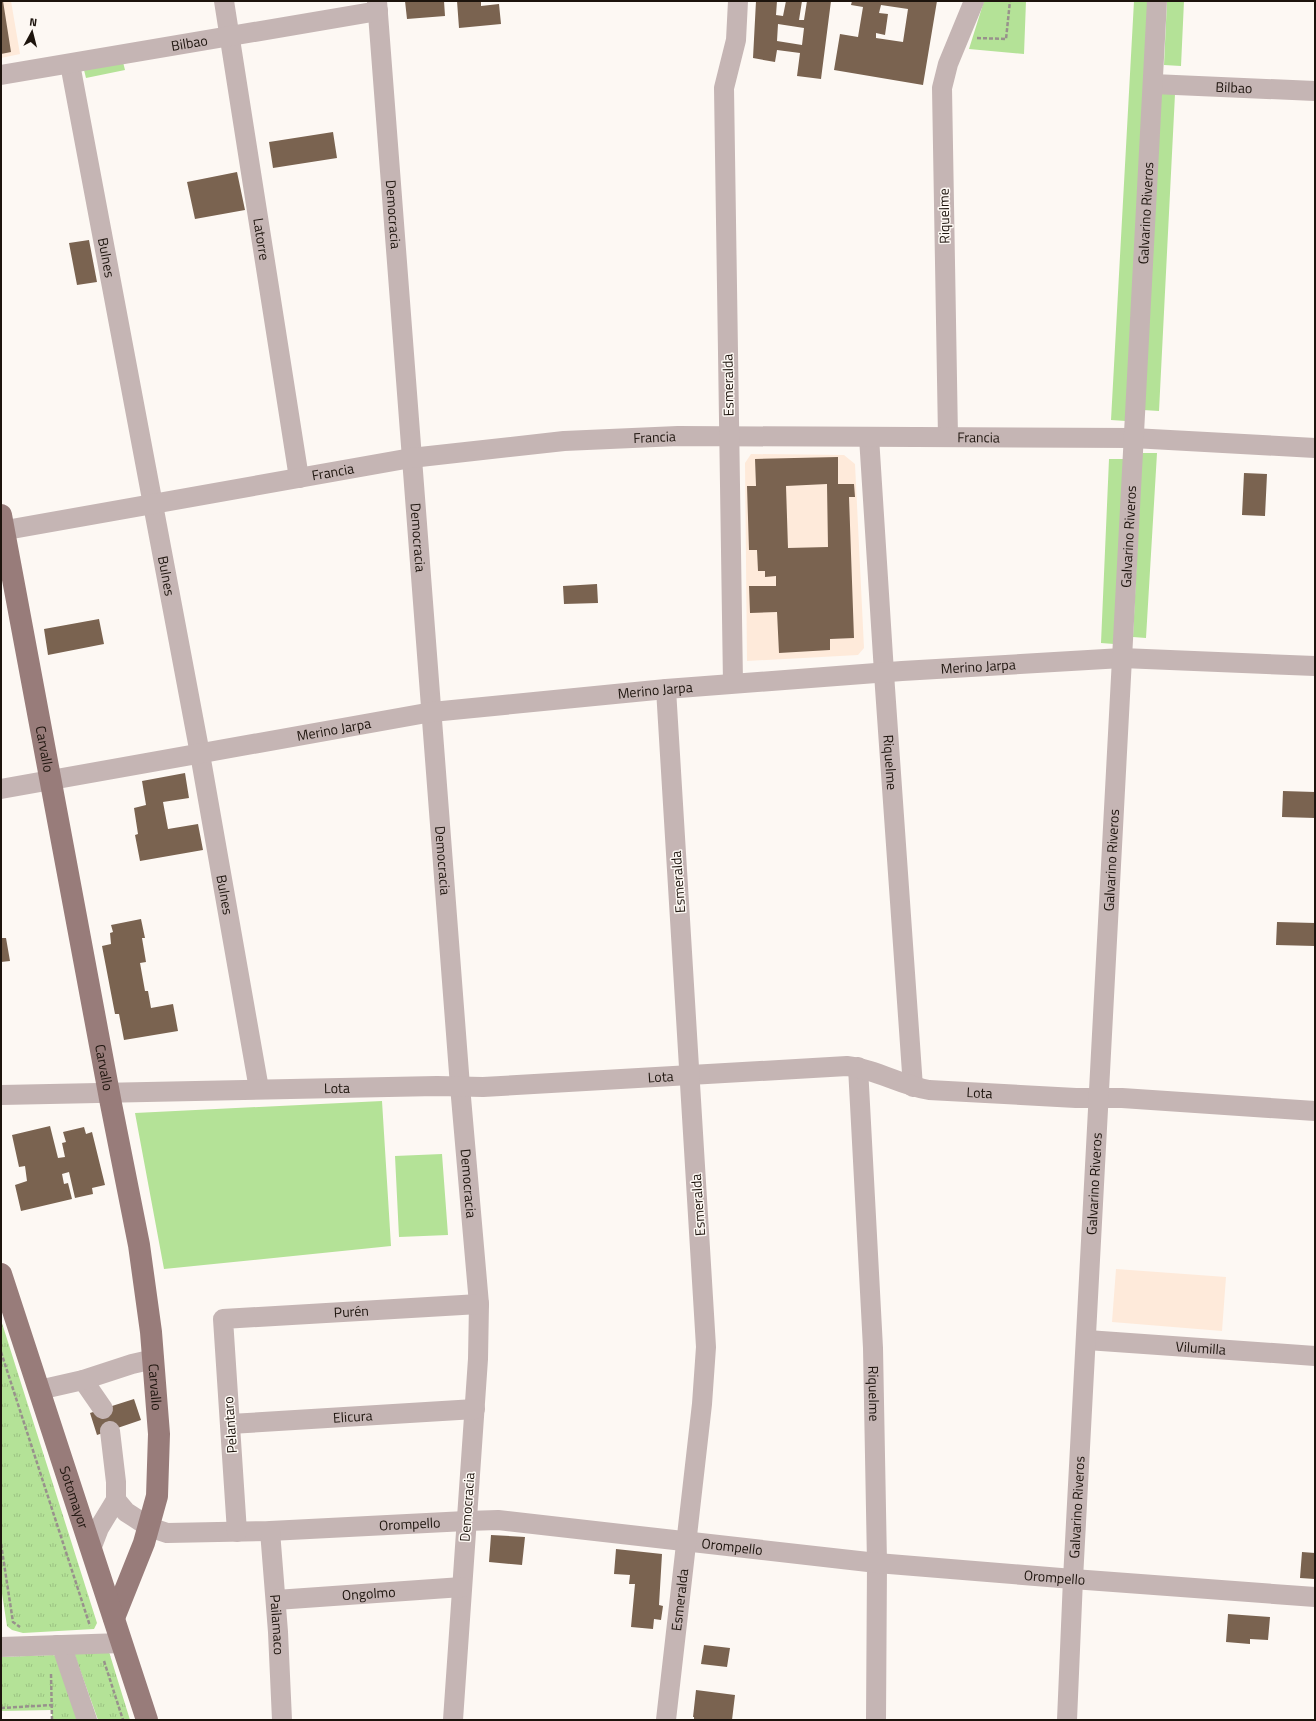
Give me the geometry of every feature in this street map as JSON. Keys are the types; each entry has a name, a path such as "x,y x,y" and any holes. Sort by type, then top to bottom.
{"main road":[{"name":"Carvallo","path":"2,526 139,1245 146,1287 154,1360 159,1434 157,1496 149,1527 114,1618"},
{"name":"Sotomayor","path":"1,1274 147,1720"}],"street":[{"name":"Latorre","path":"224,1 299,478"},
{"name":"Esmeralda","path":"733,683 724,88 736,40 738,1"},
{"name":"Riquelme","path":"948,437 942,88 948,64 974,1"},
{"name":"Galvarino Riveros","path":"1067,1720 1073,1579 1087,1340 1157,1"},
{"name":"Bilbao","path":"1,75 230,36 377,6"},
{"name":"Democracia","path":"377,6 460,1086 479,1304 479,1336 475,1409 453,1720"},
{"name":"Bulnes","path":"70,64 200,754 259,1089"},
{"name":"Bilbao","path":"1153,84 1315,91"},
{"name":"Francia","path":"2,526 152,504 411,458 564,442 648,437 1133,438 1315,448"},
{"name":"Riquelme","path":"869,437 913,1087"},
{"name":"Merino Jarpa","path":"1,789 432,712 666,689 884,672 1122,658 1315,666"},
{"name":"Esmeralda","path":"666,689 706,1347 702,1404 666,1720"},
{"name":"Lota","path":"1,1095 259,1089 460,1086 483,1087 847,1066 858,1067 913,1087 929,1090 1061,1098 1122,1098 1315,1111"},
{"name":"Riquelme","path":"858,1067 873,1348 877,1563 876,1720"},
{"name":"Purén","path":"223,1319 479,1304"},
{"name":"Pelantaro","path":"223,1319 237,1532"},
{"name":"Vilumilla","path":"1087,1340 1315,1356"},
{"path":"39,1390 83,1380 132,1364 154,1360"},
{"path":"83,1380 103,1409"},
{"name":"Elicura","path":"230,1424 475,1409"},
{"path":"91,1549 99,1528 116,1500 116,1482 110,1431"},
{"name":"Orompello","path":"116,1500 126,1512 149,1527 167,1533 270,1531 466,1520 498,1520 877,1563 1315,1597"},
{"name":"Pailamaco","path":"270,1531 276,1600 282,1720"},
{"name":"Ongolmo","path":"276,1600 462,1587"},
{"path":"1,1647 54,1645 98,1650 122,1643"},
{"path":"54,1645 62,1647 87,1720"}],"path":[{"path":"960,38 1006,39 1010,1"},
{"path":"1,1352 98,1650 123,1720"},
{"path":"1,1544 13,1622 16,1626 21,1628"},
{"path":"82,1624 90,1624"},
{"path":"52,1720 54,1645"},
{"path":"1,1708 52,1705"}],"shaded area":[{"path":"1,1 11,1 20,54 1,58"},
{"path":"751,454 844,455 855,464 864,648 858,655 747,661 745,463"},
{"path":"1116,1269 1226,1277 1222,1331 1112,1322"}],"green space":[{"path":"984,1 1026,1 1024,54 969,49"},
{"path":"1134,1 1149,1 1126,421 1111,420"},
{"path":"1167,1 1184,1 1181,66 1164,65"},
{"path":"123,62 125,70 86,78 84,70"},
{"path":"1161,94 1175,94 1159,411 1143,410"},
{"path":"1142,453 1157,453 1146,638 1133,637"},
{"path":"1109,459 1125,459 1114,644 1101,643"},
{"path":"382,1101 391,1246 164,1269 135,1113"},
{"path":"442,1154 448,1235 399,1237 395,1156"},
{"path":"1,1320 97,1623 94,1629 23,1633 12,1630 7,1626 1,1587"},
{"path":"106,1642 130,1720 98,1720 73,1650"},
{"path":"53,1655 61,1658 83,1720 52,1720 52,1710 1,1711 1,1657"}],"building":[{"path":"1,1 3,1 11,52 1,54"},
{"path":"405,1 444,1 445,16 407,19"},
{"path":"457,1 481,1 481,6 499,4 501,24 459,28"},
{"path":"756,1 777,1 776,15 783,16 786,1 802,1 799,20 804,20 807,1 831,1 821,79 797,76 800,53 777,50 775,62 753,58","holes":["778,24 804,28 802,45 777,41"]},
{"path":"852,1 937,1 923,85 834,70 840,34 858,37 863,7 851,5","holes":["881,5 908,9 903,42 876,38 876,33 885,35 888,14 879,13"]},
{"path":"333,132 337,158 273,168 269,142"},
{"path":"237,172 245,210 195,219 187,182"},
{"path":"89,240 97,282 77,285 69,243"},
{"path":"838,457 838,484 854,484 855,497 849,497 854,638 830,639 830,650 779,653 777,612 750,613 749,586 776,586 776,576 765,577 765,571 758,571 757,550 749,550 747,486 756,486 755,459","holes":["827,484 828,547 788,548 786,486"]},
{"path":"1244,473 1267,474 1265,516 1242,515"},
{"path":"597,584 598,603 564,604 563,586"},
{"path":"99,619 104,644 48,655 44,629"},
{"path":"185,773 189,798 163,802 168,829 198,824 203,850 140,861 135,835 138,834 134,808 146,805 142,781"},
{"path":"1283,791 1315,792 1315,818 1282,817"},
{"path":"141,919 145,938 142,938 146,962 140,963 145,991 148,991 151,1008 173,1004 178,1031 124,1040 119,1014 115,1014 102,946 111,944 110,933 113,932 111,925"},
{"path":"1277,922 1315,923 1315,946 1276,945"},
{"path":"1,938 6,938 10,961 1,962"},
{"path":"50,1126 58,1158 65,1157 62,1143 66,1142 63,1132 84,1127 86,1134 92,1132 105,1185 92,1188 93,1194 75,1198 69,1172 62,1174 64,1184 68,1183 72,1199 21,1211 15,1185 27,1181 25,1166 19,1167 12,1135"},
{"path":"134,1399 141,1420 97,1435 90,1413"},
{"path":"491,1535 525,1537 522,1565 489,1562"},
{"path":"616,1549 662,1554 659,1605 663,1606 661,1620 654,1619 653,1629 631,1627 635,1584 629,1584 630,1575 614,1574"},
{"path":"1302,1552 1315,1553 1315,1579 1300,1578"},
{"path":"1228,1614 1270,1617 1268,1640 1250,1639 1250,1644 1226,1642"},
{"path":"704,1645 730,1648 727,1667 701,1664"},
{"path":"696,1690 735,1695 732,1720 694,1720"}]}
